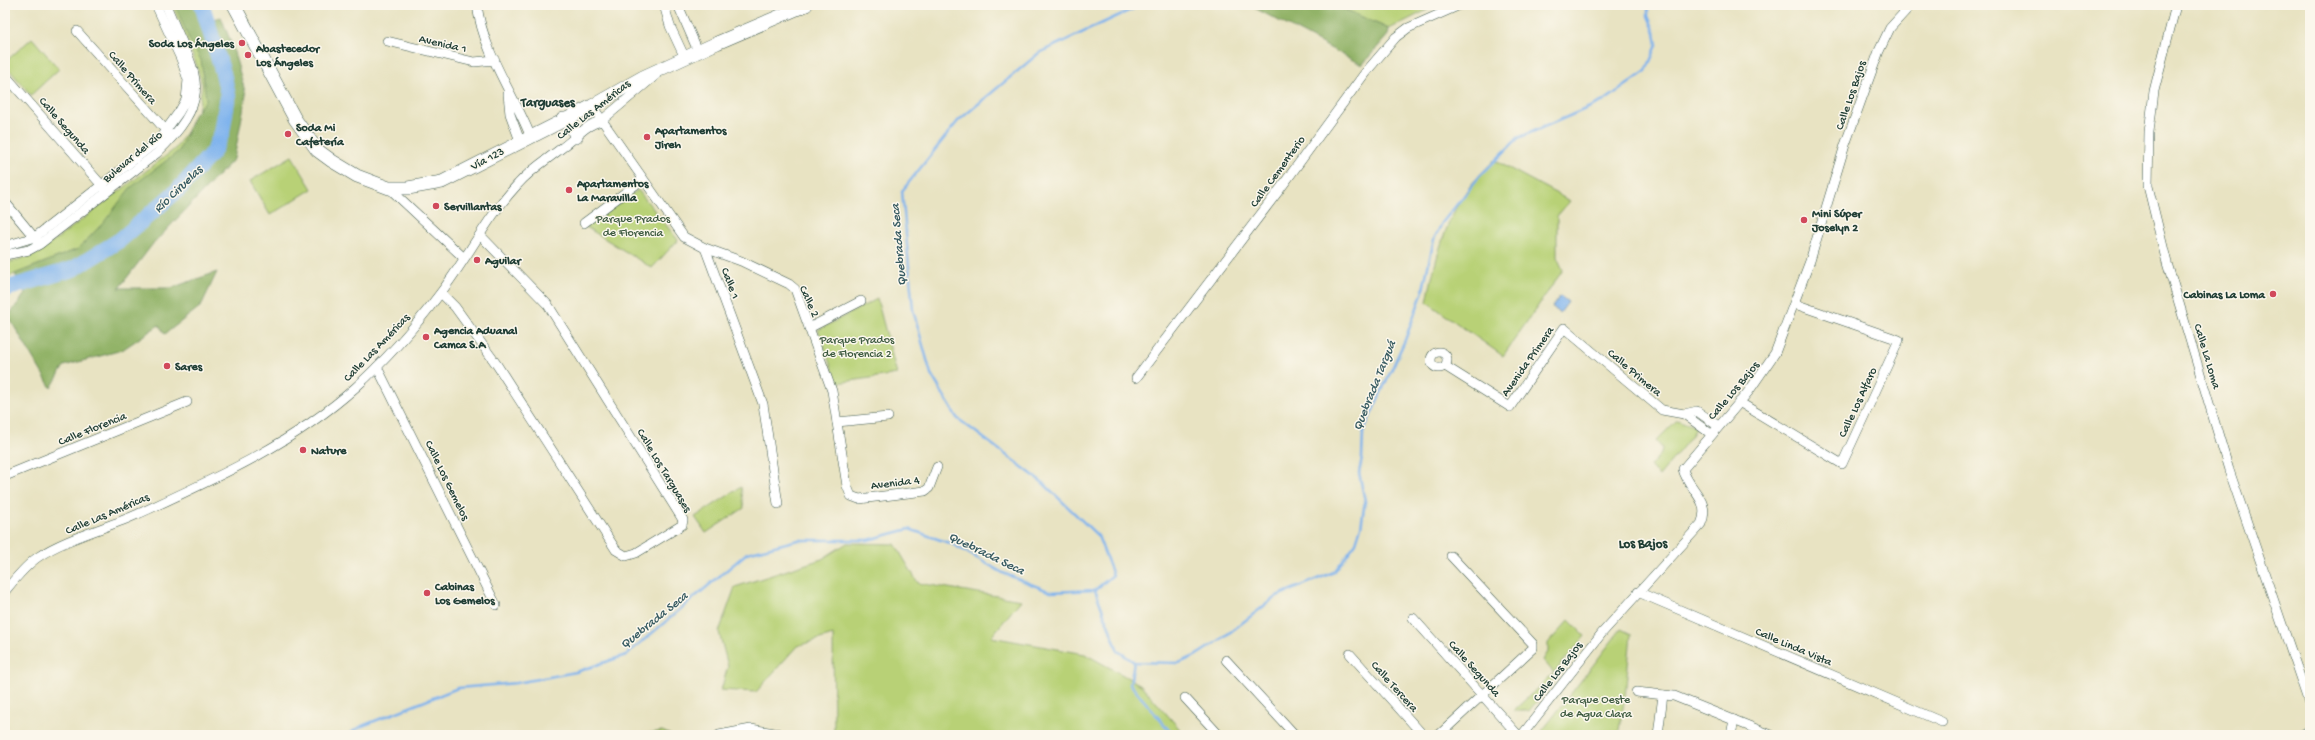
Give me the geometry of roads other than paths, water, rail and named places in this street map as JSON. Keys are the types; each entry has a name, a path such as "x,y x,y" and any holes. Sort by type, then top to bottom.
{"main road":[{"name":"Vía 123","path":"234,5 295,119 317,150 332,162 357,176 389,188 425,187 442,182 525,138 592,106 643,77 663,69 698,51 806,5"},
{"path":"563,119 572,125 576,137"}],"street":[{"name":"Bulevar del Río","path":"5,255 29,250 37,241 104,189 157,153 169,134 186,100 188,80 156,5"},
{"name":"Bulevar del Río","path":"166,5 194,67 196,81 192,106 169,134"},
{"path":"477,5 481,23 508,93 520,111 525,138"},
{"path":"664,5 675,38 685,58"},
{"path":"678,5 698,51"},
{"name":"Calle Cementerio","path":"1136,378 1280,189 1365,73 1396,37 1408,28 1460,5"},
{"name":"Calle Los Bajos","path":"1522,735 1638,592 1701,524 1705,511 1703,503 1684,475 1683,469 1766,369 1775,353 1795,304 1845,145 1879,51 1890,28 1911,5"},
{"name":"Calle La Loma","path":"2176,5 2154,91 2149,132 2148,186 2167,263 2229,470 2310,706"},
{"path":"675,38 689,30"},
{"name":"Calle Primera","path":"77,31 169,134"},
{"name":"Avenida 1","path":"387,42 474,62 495,60"},
{"name":"Calle Las Américas","path":"5,590 28,565 46,552 158,505 228,471 289,438 353,389 377,367 414,327 441,293 480,235 518,184 537,165 593,123 601,120 663,69"},
{"name":"Calle Segunda","path":"5,75 104,189"},
{"path":"592,106 642,180 684,237 705,248"},
{"path":"584,224 642,180"},
{"path":"389,188 464,258"},
{"path":"5,202 37,241"},
{"name":"Calle Los Targuases","path":"441,293 455,307 497,365 616,550 626,556 636,553 682,526 683,520 548,305 480,235"},
{"name":"Bulevar del Río","path":"5,246 37,241"},
{"name":"Calle 2","path":"705,248 741,261 789,284 795,290 832,391 847,486"},
{"name":"Calle 1","path":"705,248 763,404 778,504"},
{"path":"809,328 861,301"},
{"name":"Calle Los Alfaro","path":"1739,402 1842,464 1899,340 1795,304"},
{"name":"Calle Primera","path":"1564,328 1662,410 1684,414 1697,411 1718,426"},
{"name":"Avenida Primera","path":"1445,366 1510,407 1564,328"},
{"name":"Calle Los Gemelos","path":"377,367 496,604"},
{"name":"Calle Florencia","path":"5,476 187,402"},
{"path":"1684,414 1711,434"},
{"path":"838,422 888,417"},
{"name":"Avenida 4","path":"847,486 851,496 859,499 924,491 929,488 937,467"},
{"path":"1439,735 1484,696 1533,648 1533,644 1451,556"},
{"name":"Calle Linda Vista","path":"1638,592 1942,722"},
{"name":"Calle Segunda","path":"1412,618 1518,735"},
{"name":"Calle Tercera","path":"1350,654 1423,735"},
{"path":"1226,660 1295,735"},
{"path":"1636,692 1674,696 1771,735"},
{"path":"1658,735 1663,695"},
{"path":"1185,698 1219,735"},
{"path":"1731,735 1734,720"},
{"path":"722,734 752,729 787,735"},
{"path":"2302,735 2310,730"}],"water":[{"path":"1560,296 1568,302 1560,313 1552,307"}],"waterway":[{"name":"Río Ciruelas","path":"5,289 73,269 120,240 179,189 213,152 222,133 228,95 223,73 202,5"},
{"name":"Quebrada Seca","path":"347,735 362,726 458,688 516,683 576,672 626,655 747,553 798,540 868,540 909,529 952,544 1003,573 1051,592 1095,590 1113,575 1098,536 1042,482 957,418 931,374 913,310 902,191 958,121 1039,53 1141,5"},
{"name":"Quebrada Targuá","path":"1095,590 1118,651 1134,662 1179,663 1195,656 1220,640 1277,596 1334,572 1356,543 1361,527 1365,501 1359,473 1362,458 1363,432 1405,340 1422,294 1434,239 1442,223 1479,177 1518,138 1604,101 1646,71 1657,45 1655,32 1648,16 1648,5"},
{"path":"1134,662 1130,684 1173,735"}],"place":[{"name":"Soda Los Ángeles","path":"242,43"},
{"name":"Abastecedor Los Ángeles","path":"248,55"},
{"name":"Soda Mi Cafetería","path":"288,134"},
{"name":"Apartamentos Jireh","path":"647,137"},
{"name":"Apartamentos La Maravilla","path":"569,190"},
{"name":"Servillantas","path":"436,206"},
{"name":"Mini Súper Joselyn 2","path":"1804,220"},
{"name":"Aguilar","path":"477,260"},
{"name":"Cabinas La Loma","path":"2273,294"},
{"name":"Agencia Aduanal Camca S.A","path":"426,337"},
{"name":"Sares","path":"167,366"},
{"name":"Nature","path":"303,450"},
{"name":"Cabinas Los Gemelos","path":"427,593"}],"district":[{"name":"Targuases","path":"548,101"},
{"name":"Los Bajos","path":"1643,542"}],"park label":[{"name":"Parque Prados de Florencia","path":"633,225"},
{"name":"Parque Prados de Florencia 2","path":"857,346"},
{"name":"Parque Oeste de Agua Clara","path":"1596,706"}]}
